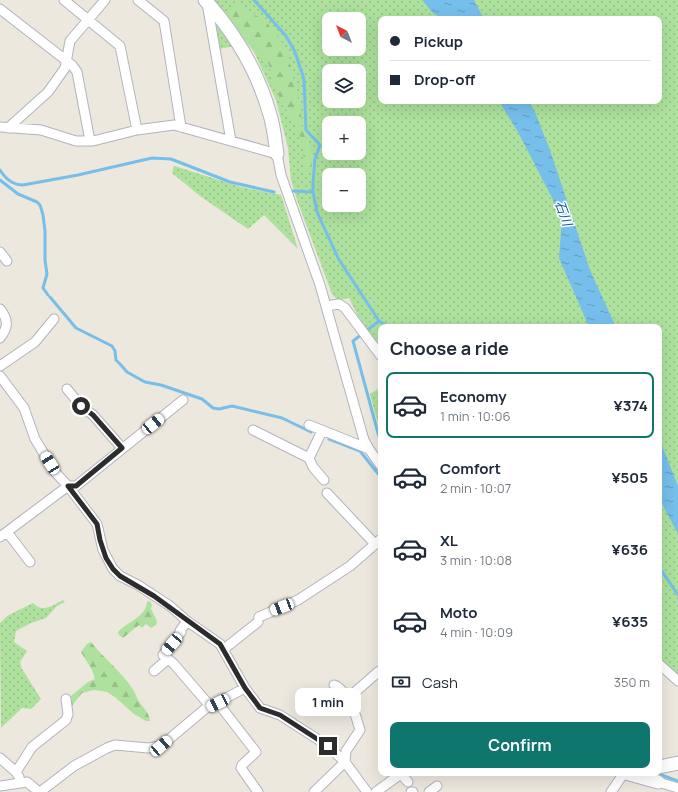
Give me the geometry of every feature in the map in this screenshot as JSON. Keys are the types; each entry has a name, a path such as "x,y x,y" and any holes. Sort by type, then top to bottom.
{"street":[{"path":"64,0 120,46 137,130"},
{"path":"4,128 48,92 65,68 70,41 105,0"},
{"path":"138,0 164,21 181,127"},
{"path":"206,0 231,141"},
{"path":"206,0 234,36 254,72 270,115 281,175 320,285 364,440 378,462"},
{"path":"0,9 67,60 77,72 90,141"},
{"path":"4,128 41,130 76,141 90,141 137,130 174,124 277,154"},
{"path":"0,252 8,261"},
{"path":"326,306 339,304 344,308 378,352"},
{"path":"0,310 5,315 7,324 6,330 0,338"},
{"path":"0,366 35,342 54,319"},
{"path":"35,342 42,349"},
{"path":"0,376 24,408 35,439 55,472 68,486 97,524 103,550 113,569 120,576 138,585 170,606 187,621 220,644 245,688 260,708 280,715 328,746 345,762 367,792"},
{"path":"67,389 81,406 93,415 122,448"},
{"path":"30,562 3,535 68,486 76,486 182,400"},
{"path":"308,425 369,449"},
{"path":"252,430 308,458 313,467 324,480"},
{"path":"308,458 322,431"},
{"path":"224,649 258,622 259,618 298,600 350,566 378,542 327,493"},
{"path":"187,621 180,631 181,632 163,654 214,705 256,752 242,765 241,768 258,792"},
{"path":"154,671 168,659"},
{"path":"662,667 678,681"},
{"path":"347,699 378,672"},
{"path":"314,792 345,762 346,752 360,730 357,716 338,686 334,685"},
{"path":"3,788 27,782 39,792 74,766 107,748 115,745 148,748 161,746 204,709 245,688"},
{"path":"16,772 32,747 66,720 68,714 66,699"},
{"path":"0,758 16,772 23,783"},
{"path":"662,766 678,763"},
{"path":"376,792 398,776"},
{"path":"404,776 408,782"},
{"path":"611,792 625,776"},
{"path":"635,776 659,787 678,788"},
{"path":"429,792 437,786"}],"green space":[{"path":"214,0 678,0 678,679 662,663 662,324 378,324 378,344 359,318 349,298 338,300 332,294 297,200 291,180 288,148 276,100 254,52"},
{"path":"237,2 267,23 280,39 288,55 301,111 302,130 310,145 312,167 308,171 303,170 304,156 299,133 278,94 272,79 268,61 233,26 228,12"},
{"path":"218,23 236,46 218,49 215,25"},
{"path":"174,166 241,187 281,195 298,249 264,215 248,229 200,196 172,173"},
{"path":"378,389 378,425 370,394"},
{"path":"63,600 65,602 57,606 46,618 31,623 16,631 14,642 27,651 20,662 22,669 41,699 31,709 22,708 1,728 0,623 7,616 33,603 40,608 47,608"},
{"path":"150,601 152,605 151,609 157,621 156,625 151,628 146,624 142,628 139,625 123,638 119,635 118,632 140,616 146,607 147,602"},
{"path":"91,642 128,682 150,718 150,721 146,721 134,714 107,692 94,690 82,693 72,706 71,696 88,682 95,679 92,670 81,652 87,644"}],"water":[{"path":"422,0 474,0 482,16 438,16"},
{"name":"石川","path":"501,104 531,104 535,112 550,150 590,270 615,324 588,324 559,258 562,217 519,134"},
{"path":"662,446 678,486 678,534 662,504"}],"waterway":[{"path":"254,0 286,36 295,52 304,79 306,130 320,145 315,159 313,183 313,192 317,212 338,258 379,321 384,324"},
{"path":"0,170 4,176 15,184 23,185 78,175 152,158 171,159 230,182 274,192"},
{"path":"0,180 18,194 37,202 40,205 45,231 45,260 47,274 43,288 48,295"},
{"path":"293,191 313,192"},
{"path":"50,297 76,328 112,346 115,351 116,360 127,372 145,382 161,385 202,399 213,408 219,409 232,406 282,418 311,432"},
{"path":"378,433 353,341 379,321"},
{"path":"329,439 360,451 375,470"},
{"path":"378,466 375,470 378,474"},
{"path":"662,571 678,595"},
{"path":"662,775 678,781"}],"route":[{"path":"81,406 93,415 122,448 76,486 68,486 97,524 103,550 113,569 120,576 138,585 170,606 187,621 220,644 245,688 260,708 280,715 328,746"}]}
